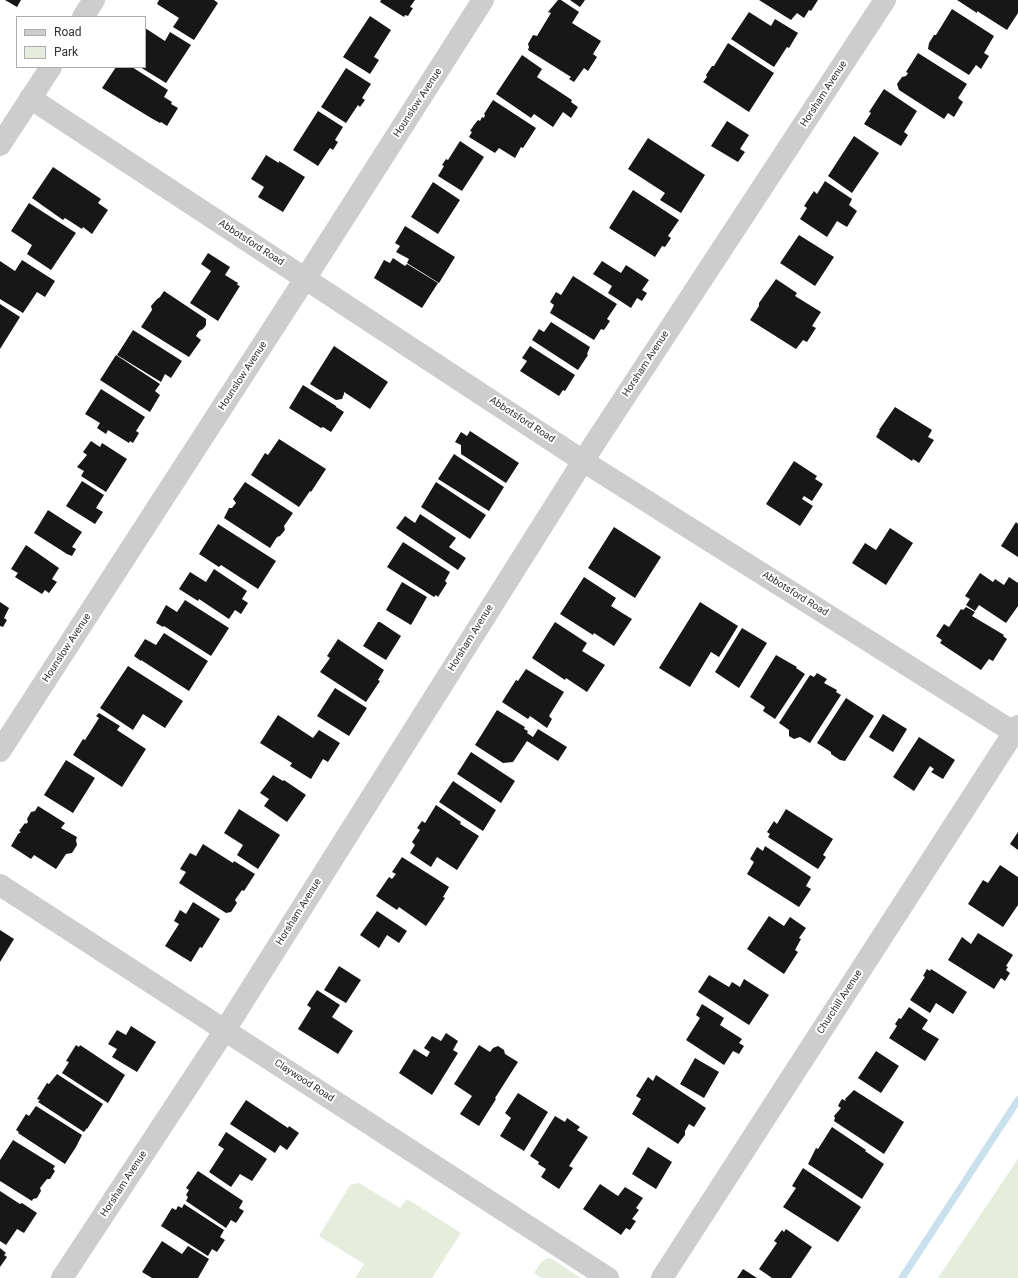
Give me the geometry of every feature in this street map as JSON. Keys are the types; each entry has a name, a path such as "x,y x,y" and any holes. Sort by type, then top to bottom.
{"street":[{"path":"84,16 94,0"},
{"name":"Hounslow Avenue","path":"0,751 305,280 483,0"},
{"name":"Horsham Avenue","path":"62,1278 225,1030 583,461 885,0"},
{"path":"0,145 50,68"},
{"name":"Abbotsford Road","path":"30,98 305,280 583,461 1017,731"},
{"name":"Churchill Avenue","path":"662,1278 1017,731"},
{"name":"Claywood Road","path":"0,885 608,1278"}],"green space":[{"path":"1018,1159 1018,1278 938,1278"},
{"path":"359,1183 400,1208 407,1199 461,1233 432,1278 355,1278 364,1264 319,1236 350,1185"},
{"path":"548,1258 552,1259 581,1278 542,1278 534,1273 541,1262"}],"building":[{"path":"5,0 21,0 17,7"},
{"path":"159,0 214,0 218,3 194,40 173,27 179,18 157,4"},
{"path":"381,0 415,0 410,7 413,8 408,16 405,15 404,17 380,2"},
{"path":"558,0 561,0 579,12 572,23 601,41 593,54 597,57 588,71 584,68 574,82 569,79 571,77 528,50 528,44 533,35 537,36 551,13 548,12"},
{"path":"570,0 585,0 580,7"},
{"path":"759,0 818,0 811,11 809,10 804,18 797,13 791,20"},
{"path":"957,0 1018,0 1018,13 1007,30"},
{"path":"952,9 994,36 984,53 989,56 981,69 976,65 969,75 928,49 929,43 934,35 936,35"},
{"path":"749,12 771,26 775,19 798,33 789,48 787,47 774,67 731,39"},
{"path":"370,16 391,30 374,57 379,60 370,74 343,57"},
{"path":"146,29 165,41 170,32 191,45 166,83 142,68 146,68"},
{"path":"728,43 774,73 749,112 703,82 707,77 706,75 712,66 714,66"},
{"path":"918,53 967,84 958,98 963,102 954,117 948,113 944,119 899,90 897,84 902,77 906,76 908,73 906,72"},
{"path":"522,55 542,69 537,77 572,100 571,102 578,107 571,118 563,112 553,127 534,114 531,118 496,94"},
{"path":"115,68 134,68 168,90 164,97 178,108 167,126 102,88"},
{"path":"346,68 371,84 362,98 365,100 360,107 358,105 346,123 321,107"},
{"path":"884,89 917,111 904,132 908,135 901,146 864,124 871,113 869,112"},
{"path":"493,100 536,128 523,148 521,147 515,158 499,148 495,153 469,137 472,132 470,131 478,120 480,121 482,117 484,118 484,114"},
{"path":"318,111 343,127 335,140 338,142 333,150 330,148 318,166 293,150"},
{"path":"727,121 749,135 740,149 745,152 738,162 711,146"},
{"path":"854,136 879,153 852,193 828,176"},
{"path":"648,138 705,175 681,213 660,200 665,193 628,169"},
{"path":"460,141 484,157 462,191 438,176 444,166 442,165 446,159 448,160"},
{"path":"266,155 305,177 283,212 258,197 264,187 251,179"},
{"path":"53,167 101,199 98,203 108,210 92,234 83,227 82,229 65,218 63,220 32,198"},
{"path":"825,181 852,199 849,205 857,211 847,227 837,221 827,237 800,219 807,208 804,206 814,191 817,194"},
{"path":"433,182 460,200 438,234 411,217"},
{"path":"633,190 679,220 668,236 671,238 665,247 662,246 655,257 609,228"},
{"path":"29,203 76,233 51,270 27,254 32,245 11,231"},
{"path":"405,226 455,257 439,283 407,263 409,259 396,252 400,246 395,243"},
{"path":"799,235 834,257 815,286 780,263"},
{"path":"208,253 230,267 225,275 238,283 237,285 240,286 218,321 190,303 211,271 201,264"},
{"path":"393,258 405,266 407,264 438,283 422,308 374,278 384,260 390,263"},
{"path":"22,260 55,281 45,297 37,292 23,313 0,299 0,261 15,271"},
{"path":"602,261 621,273 626,265 649,280 642,290 647,293 642,301 637,298 631,308 608,293 612,286 593,274"},
{"path":"573,276 617,304 607,319 610,321 604,330 601,329 594,340 550,313 554,305 550,302 556,292 561,295"},
{"path":"776,279 797,293 795,296 821,312 812,326 816,328 807,342 803,340 796,349 750,320 759,306 759,303"},
{"path":"164,291 206,319 206,325 196,336 201,340 189,357 141,327 152,310 151,306"},
{"path":"0,304 20,317 0,349"},
{"path":"551,322 590,347 587,354 588,355 578,370 532,340 539,329 544,332"},
{"path":"133,330 182,361 171,378 165,374 161,382 117,355"},
{"path":"334,346 388,382 370,409 344,392 342,399 336,400 310,384"},
{"path":"530,346 575,375 565,391 563,390 559,396 520,371 527,361 522,358"},
{"path":"116,355 160,384 155,391 160,395 150,412 100,380"},
{"path":"303,385 344,412 331,432 323,427 321,428 289,408"},
{"path":"101,389 145,417 136,431 139,433 133,443 130,441 129,443 108,430 106,434 97,428 100,423 85,414"},
{"path":"895,407 932,430 928,437 934,440 919,463 913,459 912,461 876,437 879,430"},
{"path":"470,431 519,463 506,483 461,454 461,445 455,442 461,432 467,436"},
{"path":"279,439 326,469 299,507 251,475 265,453 268,455"},
{"path":"91,441 100,447 102,443 127,459 106,492 81,476 84,471 77,467 87,455 83,452"},
{"path":"454,454 504,487 489,511 438,479"},
{"path":"794,461 817,476 815,479 823,484 812,501 804,496 802,499 813,506 800,526 766,504"},
{"path":"82,481 104,495 96,508 103,512 95,524 66,506"},
{"path":"245,482 293,513 284,526 285,530 280,536 277,537 270,548 224,518 229,508 232,508 236,503 233,499"},
{"path":"436,482 486,515 470,539 421,507"},
{"path":"48,510 82,532 72,547 76,549 72,556 34,533"},
{"path":"420,514 456,538 449,547 466,558 458,570 396,528 405,516 415,523"},
{"path":"1016,522 1018,524 1018,557 1001,546"},
{"path":"218,524 276,561 258,589 221,565 219,567 199,554"},
{"path":"614,527 661,557 635,598 588,568"},
{"path":"890,528 913,543 886,585 852,563 865,543 876,550"},
{"path":"403,542 450,572 445,581 447,583 438,597 436,595 434,597 387,567"},
{"path":"26,545 59,568 52,579 57,582 49,593 45,590 42,594 15,577 18,573 11,569"},
{"path":"214,569 247,591 242,599 248,603 241,614 235,610 229,619 199,599 198,601 179,589 190,572 206,582"},
{"path":"980,573 993,582 995,579 1004,585 1009,577 1018,583 1018,606 1006,623 979,605 975,611 966,605 970,599 965,596"},
{"path":"584,577 616,598 611,606 632,619 614,646 594,633 593,635 560,614"},
{"path":"402,582 427,597 411,625 386,610"},
{"path":"185,600 229,628 211,656 164,626 163,627 156,623 166,605 177,612"},
{"path":"0,602 9,608 4,618 7,620 3,627 0,626"},
{"path":"700,602 738,626 719,657 711,652 690,687 659,668"},
{"path":"966,607 975,612 972,616 1004,635 1003,636 1007,639 993,661 989,659 981,670 940,643 942,640 936,636 944,624 949,627 961,609 963,610"},
{"path":"378,622 401,636 386,660 363,646"},
{"path":"555,622 587,643 582,651 605,665 587,692 566,678 565,680 532,658"},
{"path":"742,628 767,643 739,688 715,672"},
{"path":"164,633 208,661 189,691 134,656 145,639 156,645"},
{"path":"338,639 384,670 378,680 380,681 366,702 320,672 330,658 327,656"},
{"path":"776,655 797,667 796,668 805,674 775,719 763,711 765,707 750,697"},
{"path":"128,666 183,701 165,728 143,714 133,730 100,708"},
{"path":"526,669 564,692 549,716 552,719 547,728 530,716 528,719 502,702 516,680 518,681"},
{"path":"817,673 827,679 824,683 837,690 836,692 841,695 810,743 800,737 794,739 789,736 789,730 779,723 810,675 814,677"},
{"path":"335,688 367,708 349,736 317,716"},
{"path":"846,698 874,716 845,761 840,760 817,743"},
{"path":"497,710 525,727 524,729 528,731 527,733 533,737 538,729 567,747 558,761 527,741 513,762 503,763 475,745"},
{"path":"99,713 120,726 117,730 146,749 122,787 73,755 99,718 96,716"},
{"path":"883,714 907,729 893,752 869,737"},
{"path":"278,715 313,738 319,730 340,743 328,762 323,759 311,779 290,766 292,763 260,743"},
{"path":"919,737 955,760 943,779 931,772 934,769 930,766 914,791 893,777"},
{"path":"471,752 515,781 501,803 457,774"},
{"path":"66,760 95,778 73,813 44,795"},
{"path":"273,775 283,781 284,780 306,795 287,822 264,806 269,799 260,793"},
{"path":"453,781 496,810 483,831 439,802"},
{"path":"436,805 461,822 460,824 479,836 457,870 437,857 431,867 410,853 415,845 412,842 420,830 417,828 422,821 425,823"},
{"path":"38,806 65,823 61,828 77,837 77,845 72,853 66,854 56,869 34,855 31,859 11,846 18,834 21,832 19,831 25,823 26,824 28,822 27,819 31,812 35,811"},
{"path":"239,809 280,835 258,869 237,855 243,845 224,833"},
{"path":"786,809 833,839 823,855 826,857 818,869 768,837 770,834 767,832 774,821 777,824"},
{"path":"1018,832 1018,850 1010,844"},
{"path":"203,844 233,863 234,861 255,874 244,891 242,890 235,900 237,903 231,912 226,913 179,883 186,872 180,869 190,853 196,856"},
{"path":"765,846 811,877 806,886 811,889 799,907 747,874 754,862 750,859 757,847 763,851"},
{"path":"402,857 449,887 443,897 445,898 426,926 399,907 397,910 376,896 389,877 392,879 396,874 392,872"},
{"path":"1000,865 1018,877 1018,905 1003,927 968,904 983,880 988,883"},
{"path":"193,902 220,919 202,948 200,947 191,962 165,946 179,924 174,921 180,910 186,914"},
{"path":"377,911 407,931 399,943 387,935 379,948 360,935"},
{"path":"769,916 784,926 790,917 806,928 799,938 801,939 795,950 798,952 784,974 747,949"},
{"path":"0,930 14,939 0,962"},
{"path":"978,933 1013,955 1006,966 1008,967 1006,970 1010,973 1005,981 1001,978 994,989 948,960 962,937 971,944"},
{"path":"339,966 361,980 346,1003 324,990"},
{"path":"927,969 930,971 931,969 967,992 953,1014 936,1003 930,1013 910,1000 925,977 923,976"},
{"path":"709,975 729,987 732,982 740,987 744,979 769,995 749,1025 698,992"},
{"path":"317,990 340,1005 332,1017 353,1031 338,1054 298,1029 311,1008 307,1005"},
{"path":"702,1004 724,1018 720,1025 742,1039 739,1043 744,1046 739,1054 733,1051 724,1065 686,1040 700,1018 696,1015"},
{"path":"909,1007 928,1020 922,1029 939,1039 925,1061 889,1038 897,1026 895,1024 899,1018 901,1019"},
{"path":"131,1026 156,1042 137,1072 112,1057 117,1049 108,1044 117,1030 126,1035"},
{"path":"446,1033 458,1041 453,1050 458,1053 432,1095 399,1073 414,1049 427,1057 430,1052 424,1048 432,1036 441,1041"},
{"path":"76,1045 79,1047 80,1045 125,1075 108,1103 62,1073 69,1062 66,1061"},
{"path":"479,1045 490,1052 493,1048 498,1046 504,1050 505,1054 518,1062 479,1126 460,1114 472,1096 454,1084"},
{"path":"876,1051 899,1066 881,1093 858,1078"},
{"path":"695,1058 719,1072 704,1098 680,1084"},
{"path":"57,1074 103,1104 84,1132 38,1102 40,1100 37,1099 47,1083 49,1084"},
{"path":"656,1075 706,1108 694,1127 689,1124 685,1131 685,1135 678,1144 632,1114 641,1099 636,1096 648,1077 653,1081"},
{"path":"854,1090 904,1122 884,1154 834,1121 834,1116 841,1108 838,1106 840,1102 842,1099 846,1101 845,1099"},
{"path":"518,1093 548,1112 524,1151 500,1136 511,1118 505,1113"},
{"path":"246,1100 288,1128 289,1126 299,1133 287,1150 280,1145 275,1153 230,1124"},
{"path":"36,1106 82,1135 65,1164 18,1133 19,1132 16,1130 26,1114 29,1116"},
{"path":"555,1116 565,1122 567,1118 580,1127 577,1130 588,1137 569,1166 573,1168 559,1189 541,1177 546,1169 530,1156"},
{"path":"832,1127 884,1164 862,1199 808,1164 816,1148 818,1149"},
{"path":"226,1132 267,1159 252,1181 240,1174 231,1187 209,1172 224,1149 218,1145"},
{"path":"13,1140 55,1166 53,1169 55,1171 50,1179 47,1179 40,1188 41,1191 37,1198 33,1199 32,1201 0,1181 0,1160"},
{"path":"648,1147 672,1162 656,1189 632,1174"},
{"path":"803,1168 861,1207 838,1242 783,1207 796,1188 792,1186"},
{"path":"198,1171 243,1201 239,1208 244,1211 236,1223 231,1220 226,1228 186,1201 188,1197 186,1195 189,1190 186,1188"},
{"path":"600,1184 618,1196 625,1187 643,1198 636,1208 639,1210 632,1219 636,1221 630,1230 626,1228 621,1235 583,1209"},
{"path":"0,1191 37,1213 24,1233 17,1229 6,1245 0,1241"},
{"path":"184,1204 224,1230 220,1237 225,1240 217,1252 212,1249 208,1256 161,1226 172,1208 176,1210 178,1206 182,1208"},
{"path":"786,1229 812,1247 791,1278 772,1278 759,1269 777,1243 774,1241 782,1230 784,1232"},
{"path":"162,1241 182,1254 188,1246 209,1259 198,1278 152,1278 142,1272"},
{"path":"0,1248 6,1253 4,1255 7,1257 0,1267"},
{"path":"743,1269 757,1278 737,1278"}],"waterway":[{"path":"902,1278 1018,1100"}]}
